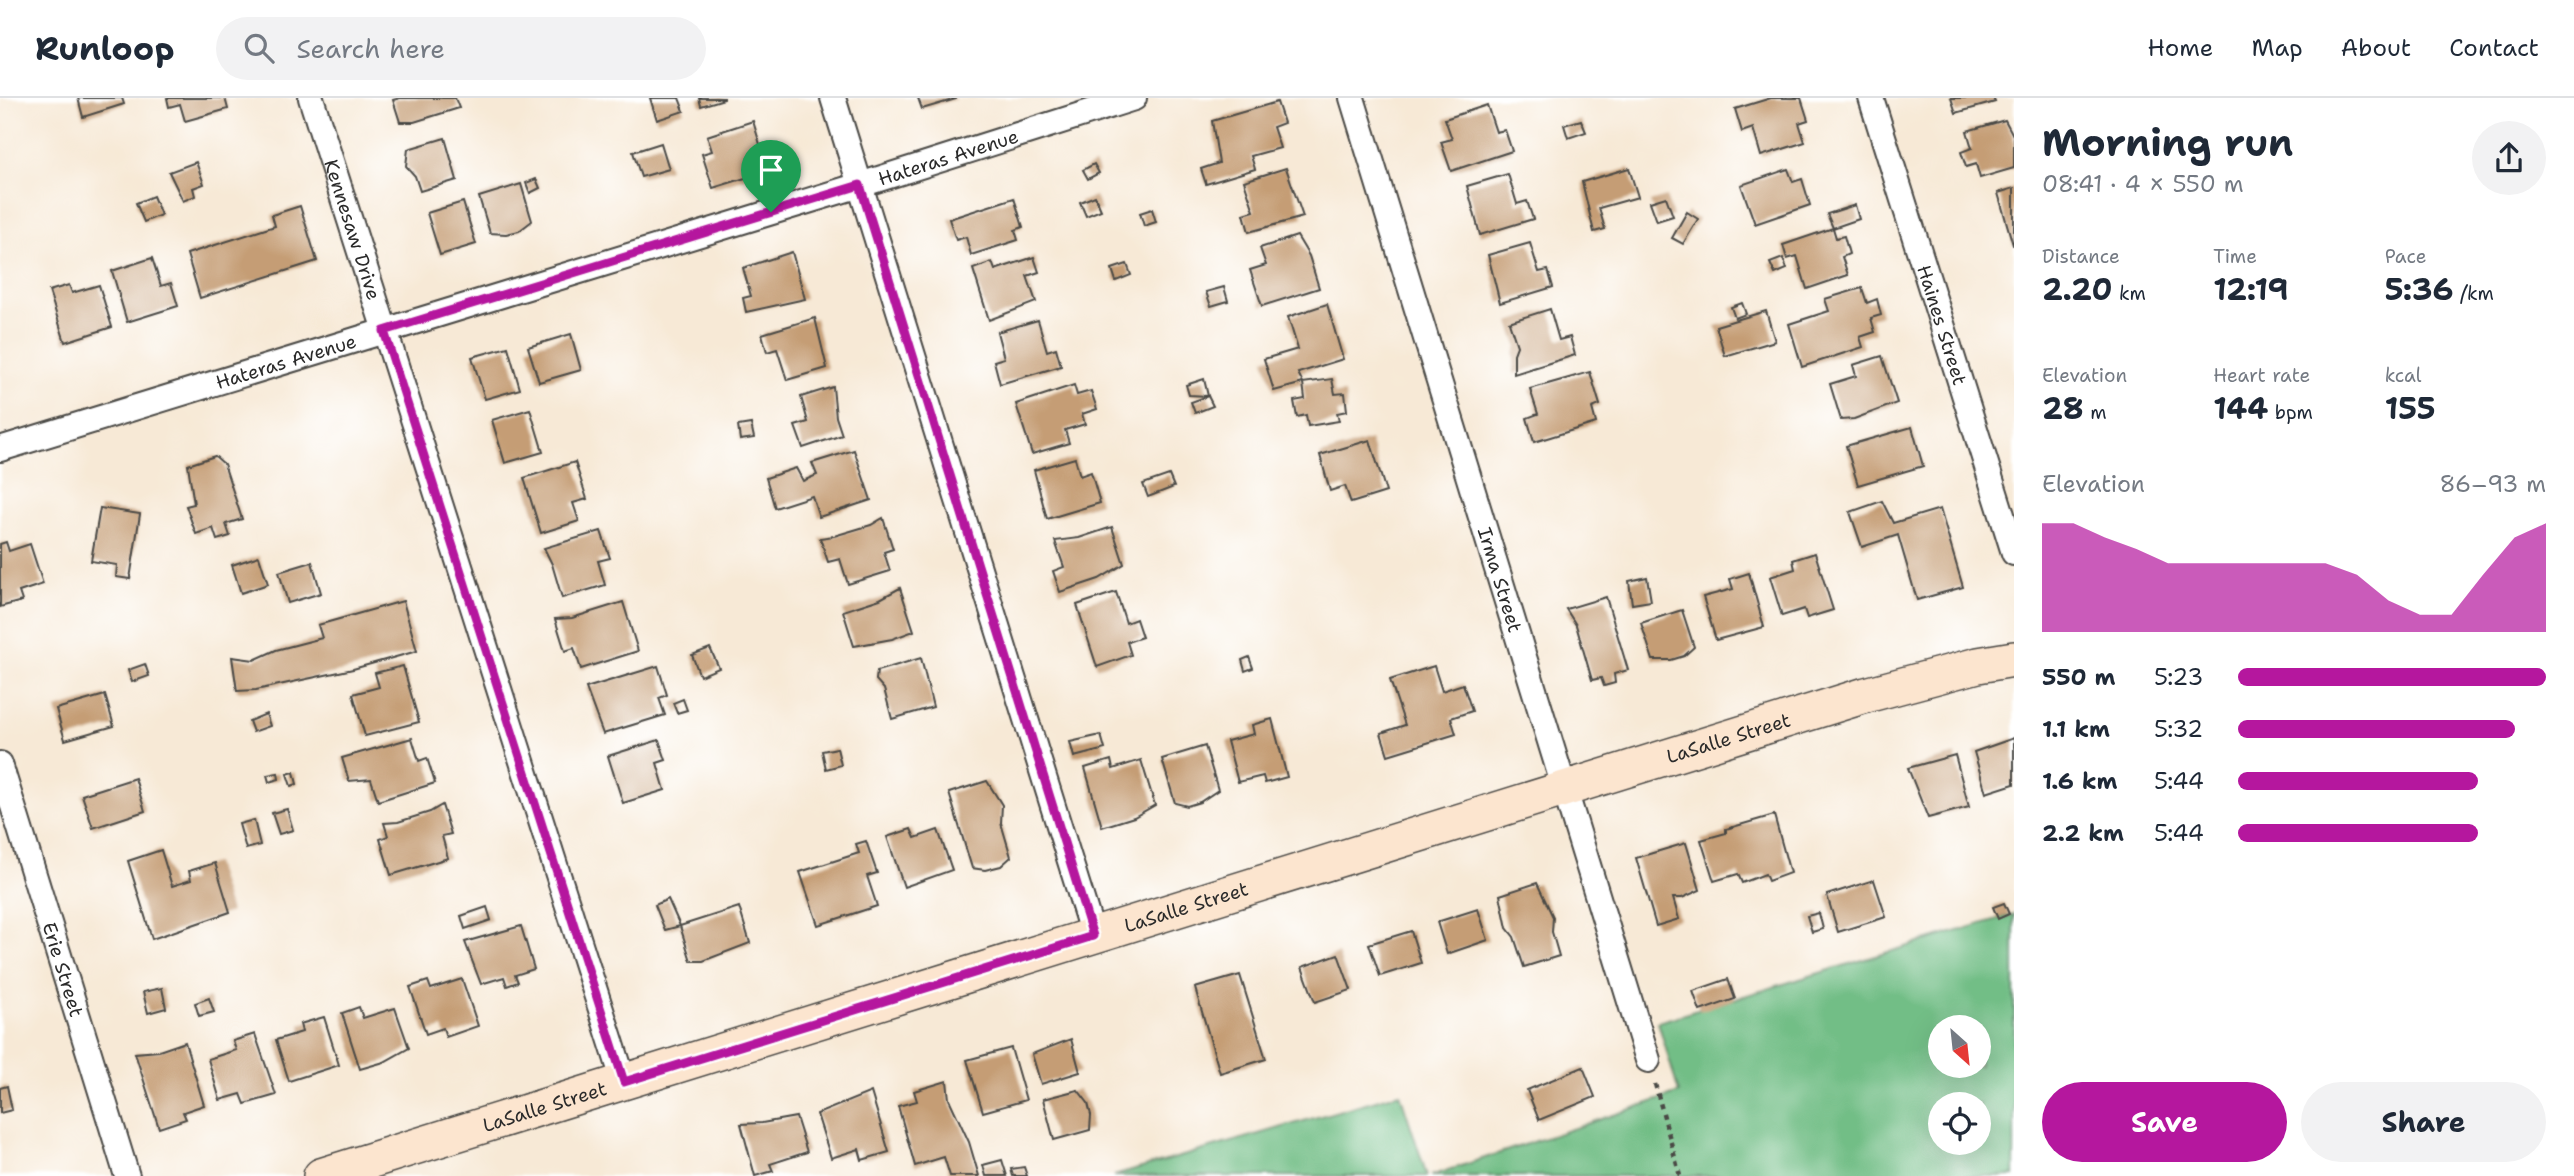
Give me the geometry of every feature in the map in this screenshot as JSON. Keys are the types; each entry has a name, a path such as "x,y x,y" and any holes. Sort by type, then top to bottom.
{"street":[{"name":"Kennesaw Drive","path":"311,98 624,1082"},
{"path":"832,98 1093,936"},
{"name":"Hateras Avenue","path":"0,449 1134,98"},
{"name":"Irma Street","path":"1352,98 1648,1060"},
{"name":"Haines Street","path":"1871,98 2014,553"},
{"name":"LaSalle Street","path":"321,1176 1866,695 1966,668 2014,659"},
{"name":"Erie Street","path":"0,764 127,1176"}],"path":[{"path":"1648,1060 1680,1176"}],"green space":[{"path":"2014,914 2014,1176 1431,1176 1679,1093 1658,1022"},
{"path":"1400,1093 1427,1176 1114,1176"}],"building":[{"path":"78,98 122,98 124,104 83,117"},
{"path":"167,98 225,98 228,109 185,121 180,104 169,107"},
{"path":"455,98 459,108 414,122 400,122 393,100"},
{"path":"650,98 679,98 684,111 657,120"},
{"path":"699,98 724,98 724,99 701,106"},
{"path":"918,98 956,98 956,99 922,109"},
{"path":"1771,98 1801,98 1808,120 1799,123 1805,142 1761,156 1753,128 1742,132 1735,109"},
{"path":"1951,98 1993,98 1995,102 1956,113"},
{"path":"1277,102 1284,123 1273,127 1280,148 1251,156 1255,169 1206,184 1201,169 1219,163 1212,121"},
{"path":"1487,105 1496,132 1505,130 1512,151 1451,171 1441,142 1452,139 1445,119"},
{"path":"1581,120 1586,132 1568,138 1564,125"},
{"path":"2005,120 2014,137 2014,168 1980,178 1976,164 1966,167 1961,152 1972,148 1967,131"},
{"path":"753,121 768,171 713,188 702,154 712,151 707,136"},
{"path":"445,138 457,180 420,191 415,176 406,166 408,149"},
{"path":"661,143 669,169 641,177 633,152"},
{"path":"196,162 204,184 193,188 195,196 183,201 169,172"},
{"path":"1094,164 1099,173 1088,179 1083,170"},
{"path":"1286,168 1303,217 1249,232 1244,214 1254,211 1244,181"},
{"path":"1629,168 1638,197 1599,208 1605,229 1594,232 1582,182"},
{"path":"1788,169 1793,182 1802,179 1810,205 1755,224 1741,185"},
{"path":"1508,174 1517,204 1527,201 1533,219 1480,235 1467,186"},
{"path":"536,179 540,188 530,193 526,183"},
{"path":"521,184 532,221 519,231 490,233 479,197"},
{"path":"2014,188 2014,245 2013,245 1998,193"},
{"path":"153,196 161,215 144,222 136,203"},
{"path":"1095,196 1101,210 1086,216 1080,202"},
{"path":"1666,197 1673,216 1657,221 1650,202"},
{"path":"1014,198 1023,227 1015,230 1018,240 971,255 966,237 956,240 949,219"},
{"path":"463,202 476,244 440,255 427,213"},
{"path":"1855,205 1859,219 1833,228 1827,214"},
{"path":"300,206 317,261 200,298 187,254 275,226 272,215"},
{"path":"1152,209 1156,222 1144,226 1140,213"},
{"path":"1687,212 1698,219 1683,244 1672,238"},
{"path":"1833,228 1836,238 1844,236 1849,254 1842,257 1848,275 1807,289 1797,256 1787,259 1783,245"},
{"path":"1297,236 1309,256 1319,288 1262,306 1250,270 1266,265 1260,248"},
{"path":"1530,243 1539,272 1548,270 1553,287 1500,303 1488,255"},
{"path":"792,252 805,299 746,312 743,298 751,296 743,268"},
{"path":"1034,257 1039,272 1027,276 1036,302 989,320 973,269 992,262 995,270"},
{"path":"152,258 161,286 171,283 178,306 127,322 112,271"},
{"path":"1783,258 1787,269 1775,274 1770,263"},
{"path":"1127,264 1131,275 1116,281 1112,269"},
{"path":"69,285 72,293 99,285 112,327 65,342 49,291"},
{"path":"1224,287 1228,301 1211,306 1206,292"},
{"path":"1862,288 1867,303 1877,299 1881,315 1871,318 1875,332 1860,337 1863,347 1802,367 1789,324 1829,311 1825,299"},
{"path":"1742,303 1746,314 1735,318 1731,307"},
{"path":"1327,304 1343,359 1298,373 1303,383 1274,391 1264,359 1298,349 1288,317"},
{"path":"1550,309 1559,340 1570,337 1575,355 1514,374 1514,354 1517,346 1509,322"},
{"path":"1766,311 1775,341 1725,356 1716,326"},
{"path":"815,318 827,368 787,380 777,349 767,352 762,334"},
{"path":"1038,320 1047,351 1056,348 1061,366 1000,384 994,361 1004,358 997,332"},
{"path":"571,334 581,370 539,382 528,347"},
{"path":"508,347 520,389 485,399 472,357"},
{"path":"1882,356 1897,403 1854,419 1841,420 1830,384 1856,376 1853,365"},
{"path":"1590,372 1600,405 1592,408 1596,423 1534,442 1527,418 1538,414 1530,389"},
{"path":"1204,379 1208,396 1189,395 1186,385"},
{"path":"1332,379 1335,394 1345,393 1347,411 1337,413 1339,421 1308,426 1306,415 1297,417 1294,401 1305,399 1303,383"},
{"path":"1074,385 1077,395 1091,391 1097,409 1082,414 1085,424 1065,430 1069,443 1032,454 1016,404"},
{"path":"833,387 836,417 842,435 803,448 795,426 808,422 801,397"},
{"path":"1208,396 1213,406 1195,413 1191,402"},
{"path":"530,409 543,452 505,463 492,420"},
{"path":"751,424 754,438 740,440 738,426"},
{"path":"1912,427 1923,466 1858,485 1846,446"},
{"path":"1370,440 1386,492 1351,503 1345,486 1330,491 1320,455"},
{"path":"854,450 871,500 819,517 812,496 775,508 766,478 796,468 803,481 817,475 812,463"},
{"path":"215,456 224,464 242,519 226,524 230,536 217,540 213,528 196,534 186,506 194,504 188,465"},
{"path":"1075,458 1080,476 1091,472 1100,503 1047,519 1034,470"},
{"path":"575,462 587,499 573,503 579,521 541,533 524,478"},
{"path":"1169,475 1174,487 1148,497 1143,484"},
{"path":"1882,501 1893,523 1940,509 1963,587 1917,600 1898,535 1862,547 1850,512"},
{"path":"100,508 140,514 130,579 116,577 117,565 91,561"},
{"path":"883,518 893,549 884,552 890,571 848,584 840,559 828,562 820,538 871,525"},
{"path":"1112,527 1124,564 1099,579 1060,592 1053,571 1064,567 1055,541 1079,538"},
{"path":"601,531 610,558 598,561 605,585 562,598 552,564 544,548"},
{"path":"6,542 9,551 30,544 43,584 19,592 22,601 0,607 0,544"},
{"path":"1815,553 1833,610 1807,618 1804,609 1782,616 1770,577 1795,569 1793,560"},
{"path":"259,556 268,584 241,593 232,565"},
{"path":"312,562 321,593 288,603 279,572"},
{"path":"1749,573 1764,627 1716,640 1703,597 1733,589 1730,579"},
{"path":"1647,577 1651,601 1632,604 1629,581"},
{"path":"900,588 914,631 892,639 854,646 843,611 880,599"},
{"path":"1116,592 1126,623 1136,619 1142,637 1127,642 1131,655 1097,667 1077,605"},
{"path":"1606,597 1628,670 1614,674 1615,683 1604,686 1601,678 1592,680 1576,625 1566,609"},
{"path":"403,601 417,651 353,669 256,690 237,691 232,657 254,660 276,650 322,638 318,625"},
{"path":"623,602 638,651 581,669 574,648 565,651 555,619 572,618"},
{"path":"1682,610 1694,647 1684,656 1671,660 1653,660 1641,623"},
{"path":"710,648 719,668 700,676 692,655"},
{"path":"1249,657 1253,668 1245,671 1242,660"},
{"path":"921,658 933,707 892,719 884,689 876,680 877,671"},
{"path":"145,664 149,676 132,682 128,670"},
{"path":"403,666 419,722 365,736 353,694 379,687 375,673"},
{"path":"658,666 667,695 659,698 665,715 603,734 586,688"},
{"path":"1434,666 1442,691 1463,684 1472,711 1451,718 1456,734 1388,755 1381,733 1405,725 1390,680"},
{"path":"105,695 114,726 65,740 56,709"},
{"path":"683,699 687,710 677,713 673,703"},
{"path":"266,714 270,726 253,732 249,721"},
{"path":"1272,719 1287,777 1265,783 1263,776 1238,782 1227,741 1254,734 1252,725"},
{"path":"1101,735 1105,749 1074,757 1070,742"},
{"path":"412,738 419,761 427,758 435,783 378,801 371,779 349,781 342,758"},
{"path":"2014,738 2014,784 1986,793 1974,752"},
{"path":"659,740 666,760 657,763 665,790 623,803 608,756"},
{"path":"1205,746 1218,790 1200,802 1187,806 1175,803 1162,759"},
{"path":"837,748 841,765 826,769 822,751"},
{"path":"1955,755 1969,807 1928,818 1908,768"},
{"path":"1111,760 1113,769 1141,760 1155,805 1134,817 1102,827 1085,768"},
{"path":"294,772 297,784 291,786 287,774"},
{"path":"278,773 279,779 269,782 267,775"},
{"path":"135,778 145,811 93,828 82,795"},
{"path":"987,781 1002,805 1001,823 1011,857 1001,866 985,870 972,868 949,793"},
{"path":"442,805 451,834 442,836 448,858 391,875 380,839 388,836 384,823 398,822 430,812"},
{"path":"287,809 293,830 279,834 272,813"},
{"path":"1774,815 1790,873 1768,881 1765,874 1742,883 1738,874 1714,881 1701,840 1726,833 1726,829"},
{"path":"254,820 260,845 246,849 239,824"},
{"path":"911,829 915,838 938,830 952,870 904,887 887,837"},
{"path":"866,841 877,873 867,876 877,906 818,925 800,872 859,853 856,844"},
{"path":"1686,843 1700,890 1682,898 1673,898 1679,919 1656,926 1636,858"},
{"path":"161,850 172,886 191,880 189,871 215,863 230,912 152,939 128,861"},
{"path":"1874,880 1886,917 1838,932 1827,895"},
{"path":"1537,883 1553,917 1552,932 1559,956 1524,967 1514,937 1507,928 1500,895"},
{"path":"668,899 680,926 665,930 655,905"},
{"path":"2004,903 2009,914 1998,919 1993,907"},
{"path":"487,907 491,920 465,929 461,916"},
{"path":"739,907 750,943 703,961 691,961 680,926"},
{"path":"1478,909 1488,940 1447,954 1437,922"},
{"path":"1819,913 1823,929 1812,932 1807,916"},
{"path":"521,926 534,969 515,975 518,982 507,986 504,977 481,984 465,942"},
{"path":"1411,931 1421,963 1380,976 1369,944"},
{"path":"1338,954 1351,990 1315,1002 1302,967"},
{"path":"1240,975 1266,1059 1220,1073 1195,988"},
{"path":"462,979 478,1026 446,1037 443,1028 426,1034 410,987 428,981 431,989"},
{"path":"1728,979 1735,999 1700,1011 1693,991"},
{"path":"162,988 166,1008 148,1013 143,992"},
{"path":"209,998 214,1012 199,1016 195,1003"},
{"path":"359,1007 363,1018 395,1008 409,1048 384,1062 360,1069 342,1013"},
{"path":"324,1017 339,1065 289,1081 276,1040 302,1032 300,1024"},
{"path":"255,1034 276,1095 245,1104 241,1094 220,1100 208,1059 236,1050 233,1041"},
{"path":"1071,1039 1080,1072 1041,1084 1032,1054"},
{"path":"185,1042 204,1105 183,1112 186,1119 159,1128 135,1053 159,1051"},
{"path":"1011,1048 1026,1100 983,1112 967,1060"},
{"path":"1583,1067 1595,1097 1539,1120 1527,1090"},
{"path":"947,1081 949,1099 969,1142 979,1176 950,1176 944,1157 915,1166 898,1106 917,1101 914,1091"},
{"path":"7,1086 12,1110 0,1113 0,1088"},
{"path":"1078,1090 1088,1103 1091,1115 1090,1130 1054,1140 1043,1099"},
{"path":"871,1092 889,1152 862,1160 859,1149 831,1158 817,1114"},
{"path":"796,1117 807,1152 770,1164 773,1171 755,1176 741,1124"},
{"path":"1002,1160 1007,1176 986,1176 983,1165"},
{"path":"1024,1167 1027,1176 1013,1176 1011,1169"}],"route":[{"path":"860,185 1093,936 624,1082 384,331 771,212 860,185"}]}
